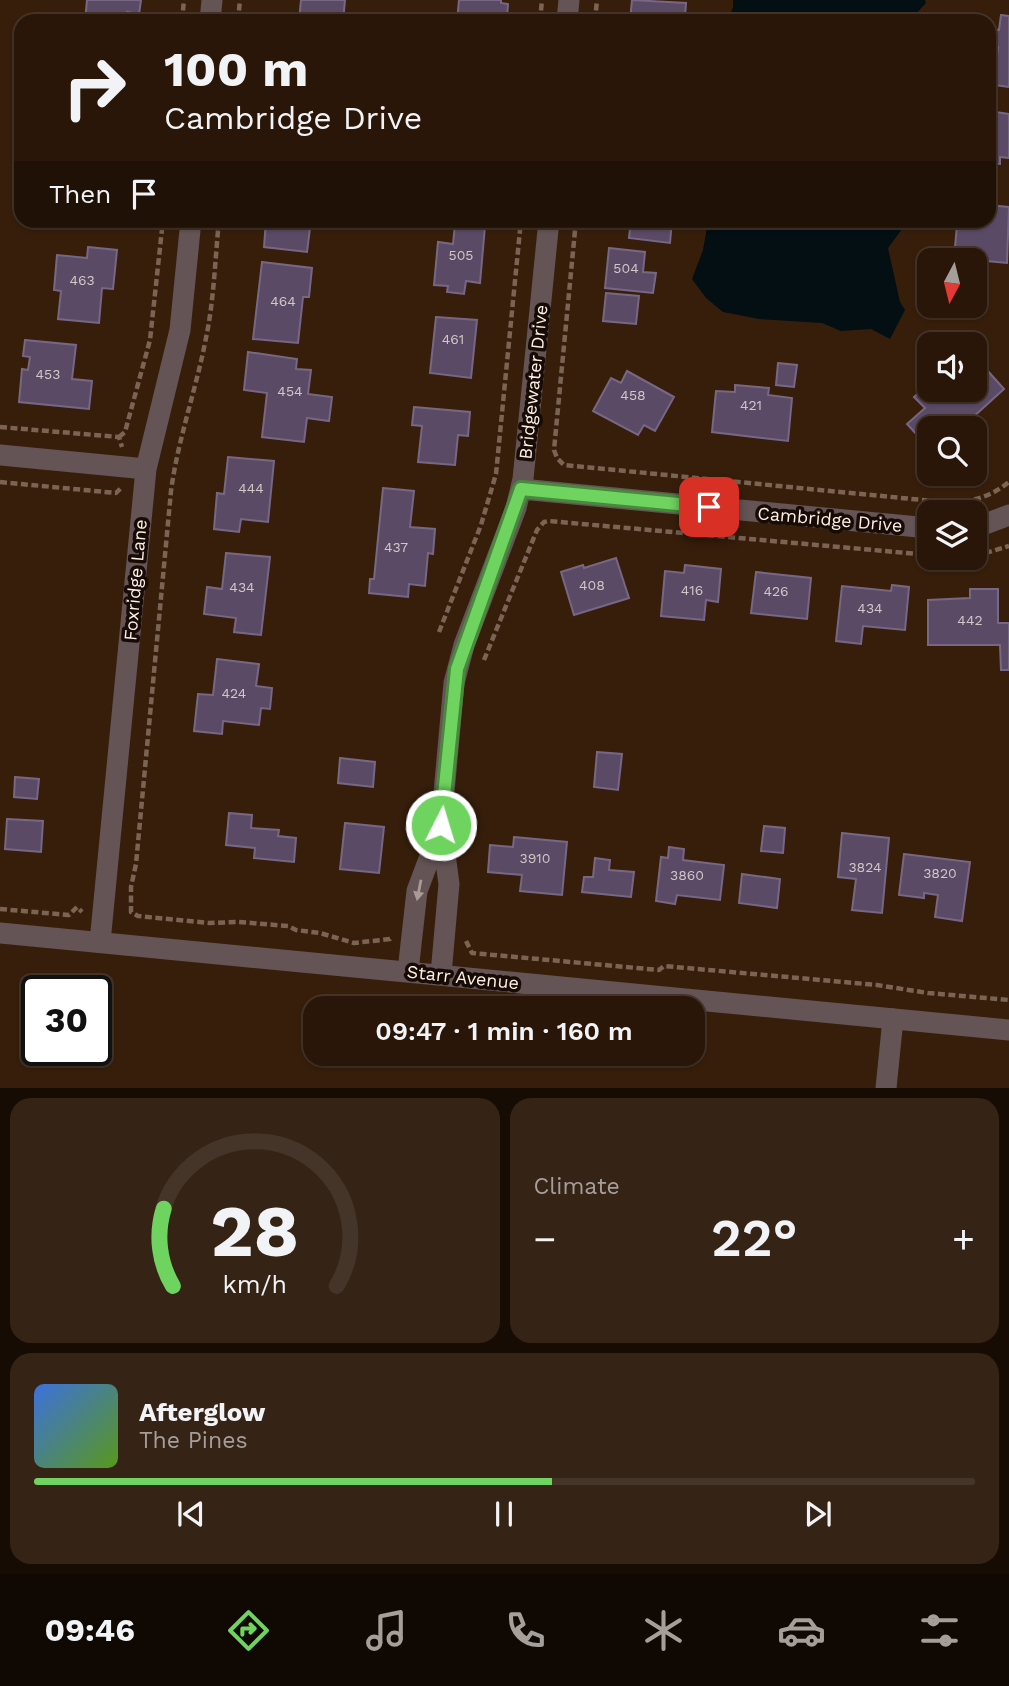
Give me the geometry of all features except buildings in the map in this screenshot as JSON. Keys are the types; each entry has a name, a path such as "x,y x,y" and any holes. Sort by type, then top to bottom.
{"street":[{"name":"Foxridge Lane","path":"100,942 146,469 180,330 190,228"},
{"name":"Bridgewater Drive","path":"441,974 449,884 441,825 457,669 521,489 547,228"},
{"path":"0,455 146,469"},
{"name":"Cambridge Drive","path":"521,489 917,527"},
{"path":"987,523 1009,515"},
{"name":"Bridgewater Drive","path":"408,971 420,881 441,825"},
{"name":"Starr Avenue","path":"0,933 1009,1030"},
{"path":"886,1087 893,1019"}],"path":[{"path":"0,427 117,437 125,432 150,340 162,228"},
{"path":"131,912 131,887 137,851 171,491 180,442 207,335 218,228"},
{"path":"439,632 481,525 496,474 520,228"},
{"path":"575,228 554,450 557,458 564,464 943,502 975,500 993,493 1009,482"},
{"path":"483,664 537,530 549,520 917,554"},
{"path":"987,552 1009,546"},
{"path":"0,909 69,915 77,907 82,912 124,916 131,912"},
{"path":"131,912 138,916 209,923 239,922 288,926 354,943 390,939 395,928 413,930"},
{"path":"445,934 463,934 472,953 659,970 664,966 863,983 928,993 1009,1000"}],"shaded area":[{"path":"733,0 925,0 926,3 916,14 730,14"},
{"path":"707,228 903,228 888,248 900,302 905,310 890,339 871,329 841,331 822,323 759,319 723,312 706,298 692,279 703,250"}],"route":[{"path":"441,825 457,669 521,489 709,507"}]}
